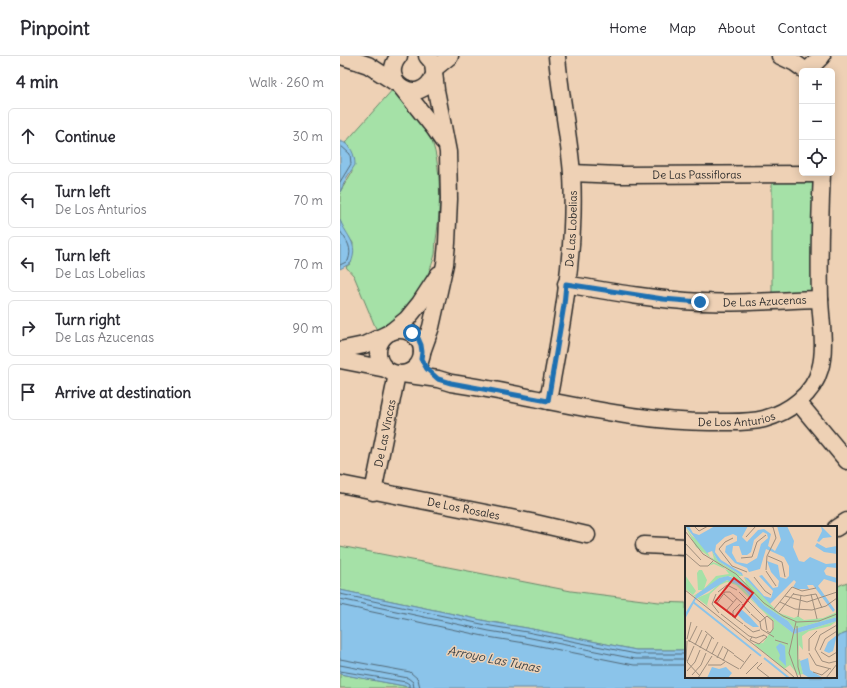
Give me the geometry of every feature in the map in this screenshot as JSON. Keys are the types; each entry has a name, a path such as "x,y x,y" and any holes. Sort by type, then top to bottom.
{"street":[{"path":"341,56 368,65 408,91 421,90 431,81 432,67"},
{"path":"399,56 393,66 392,71 399,85 434,128 448,152"},
{"path":"432,67 450,56"},
{"name":"De Las Lobelias","path":"548,401 564,305 571,243 573,208 572,173 557,56"},
{"path":"780,56 802,68"},
{"path":"809,68 822,56"},
{"path":"432,67 448,152 448,243 445,264 431,327 422,355 414,369 395,372 381,363 378,356 378,349 381,341 407,319 420,303 445,264"},
{"name":"De Las Passifloras","path":"572,173 619,175 799,174"},
{"name":"De Los Anturios","path":"340,360 378,366 395,372 589,409 638,416 679,421 706,422 764,419 790,409 798,402 815,381 820,369 823,355 820,299 822,176"},
{"name":"De Las Azucenas","path":"566,284 663,299 700,302 820,299"},
{"path":"340,350 364,345 398,330 412,333 418,338 421,345 422,355 427,369 438,379"},
{"name":"De Las Vincas","path":"373,492 395,372"},
{"path":"798,402 847,461"},
{"name":"De Los Rosales","path":"340,484 373,492 531,522 587,535"},
{"path":"837,527 847,521"},
{"path":"644,544 685,547"}],"green space":[{"path":"394,88 414,111 425,126 431,138 438,167 439,212 435,256 425,281 410,303 391,321 377,331 354,276 346,267 351,263 353,243 343,229 340,220 340,192 352,172 350,147 345,143"},
{"path":"772,179 817,179 817,296 772,296"},
{"path":"340,546 571,591 659,602 685,603 685,650 636,650 491,622 340,590"},
{"path":"847,582 847,633 837,637 837,587"},
{"path":"340,674 415,688 340,688"}],"water":[{"path":"340,141 344,142 352,150 355,165 340,192"},
{"path":"340,220 351,240 354,250 351,263 340,269"},
{"name":"Arroyo Las Tunas","path":"340,590 491,622 636,650 685,650 685,678 837,678 837,637 847,633 847,688 415,688 340,674"}],"route":[{"path":"412,333 418,338 421,345 421,359 427,369 438,379 451,383 548,401 558,345 566,284 603,291 700,302"}]}
